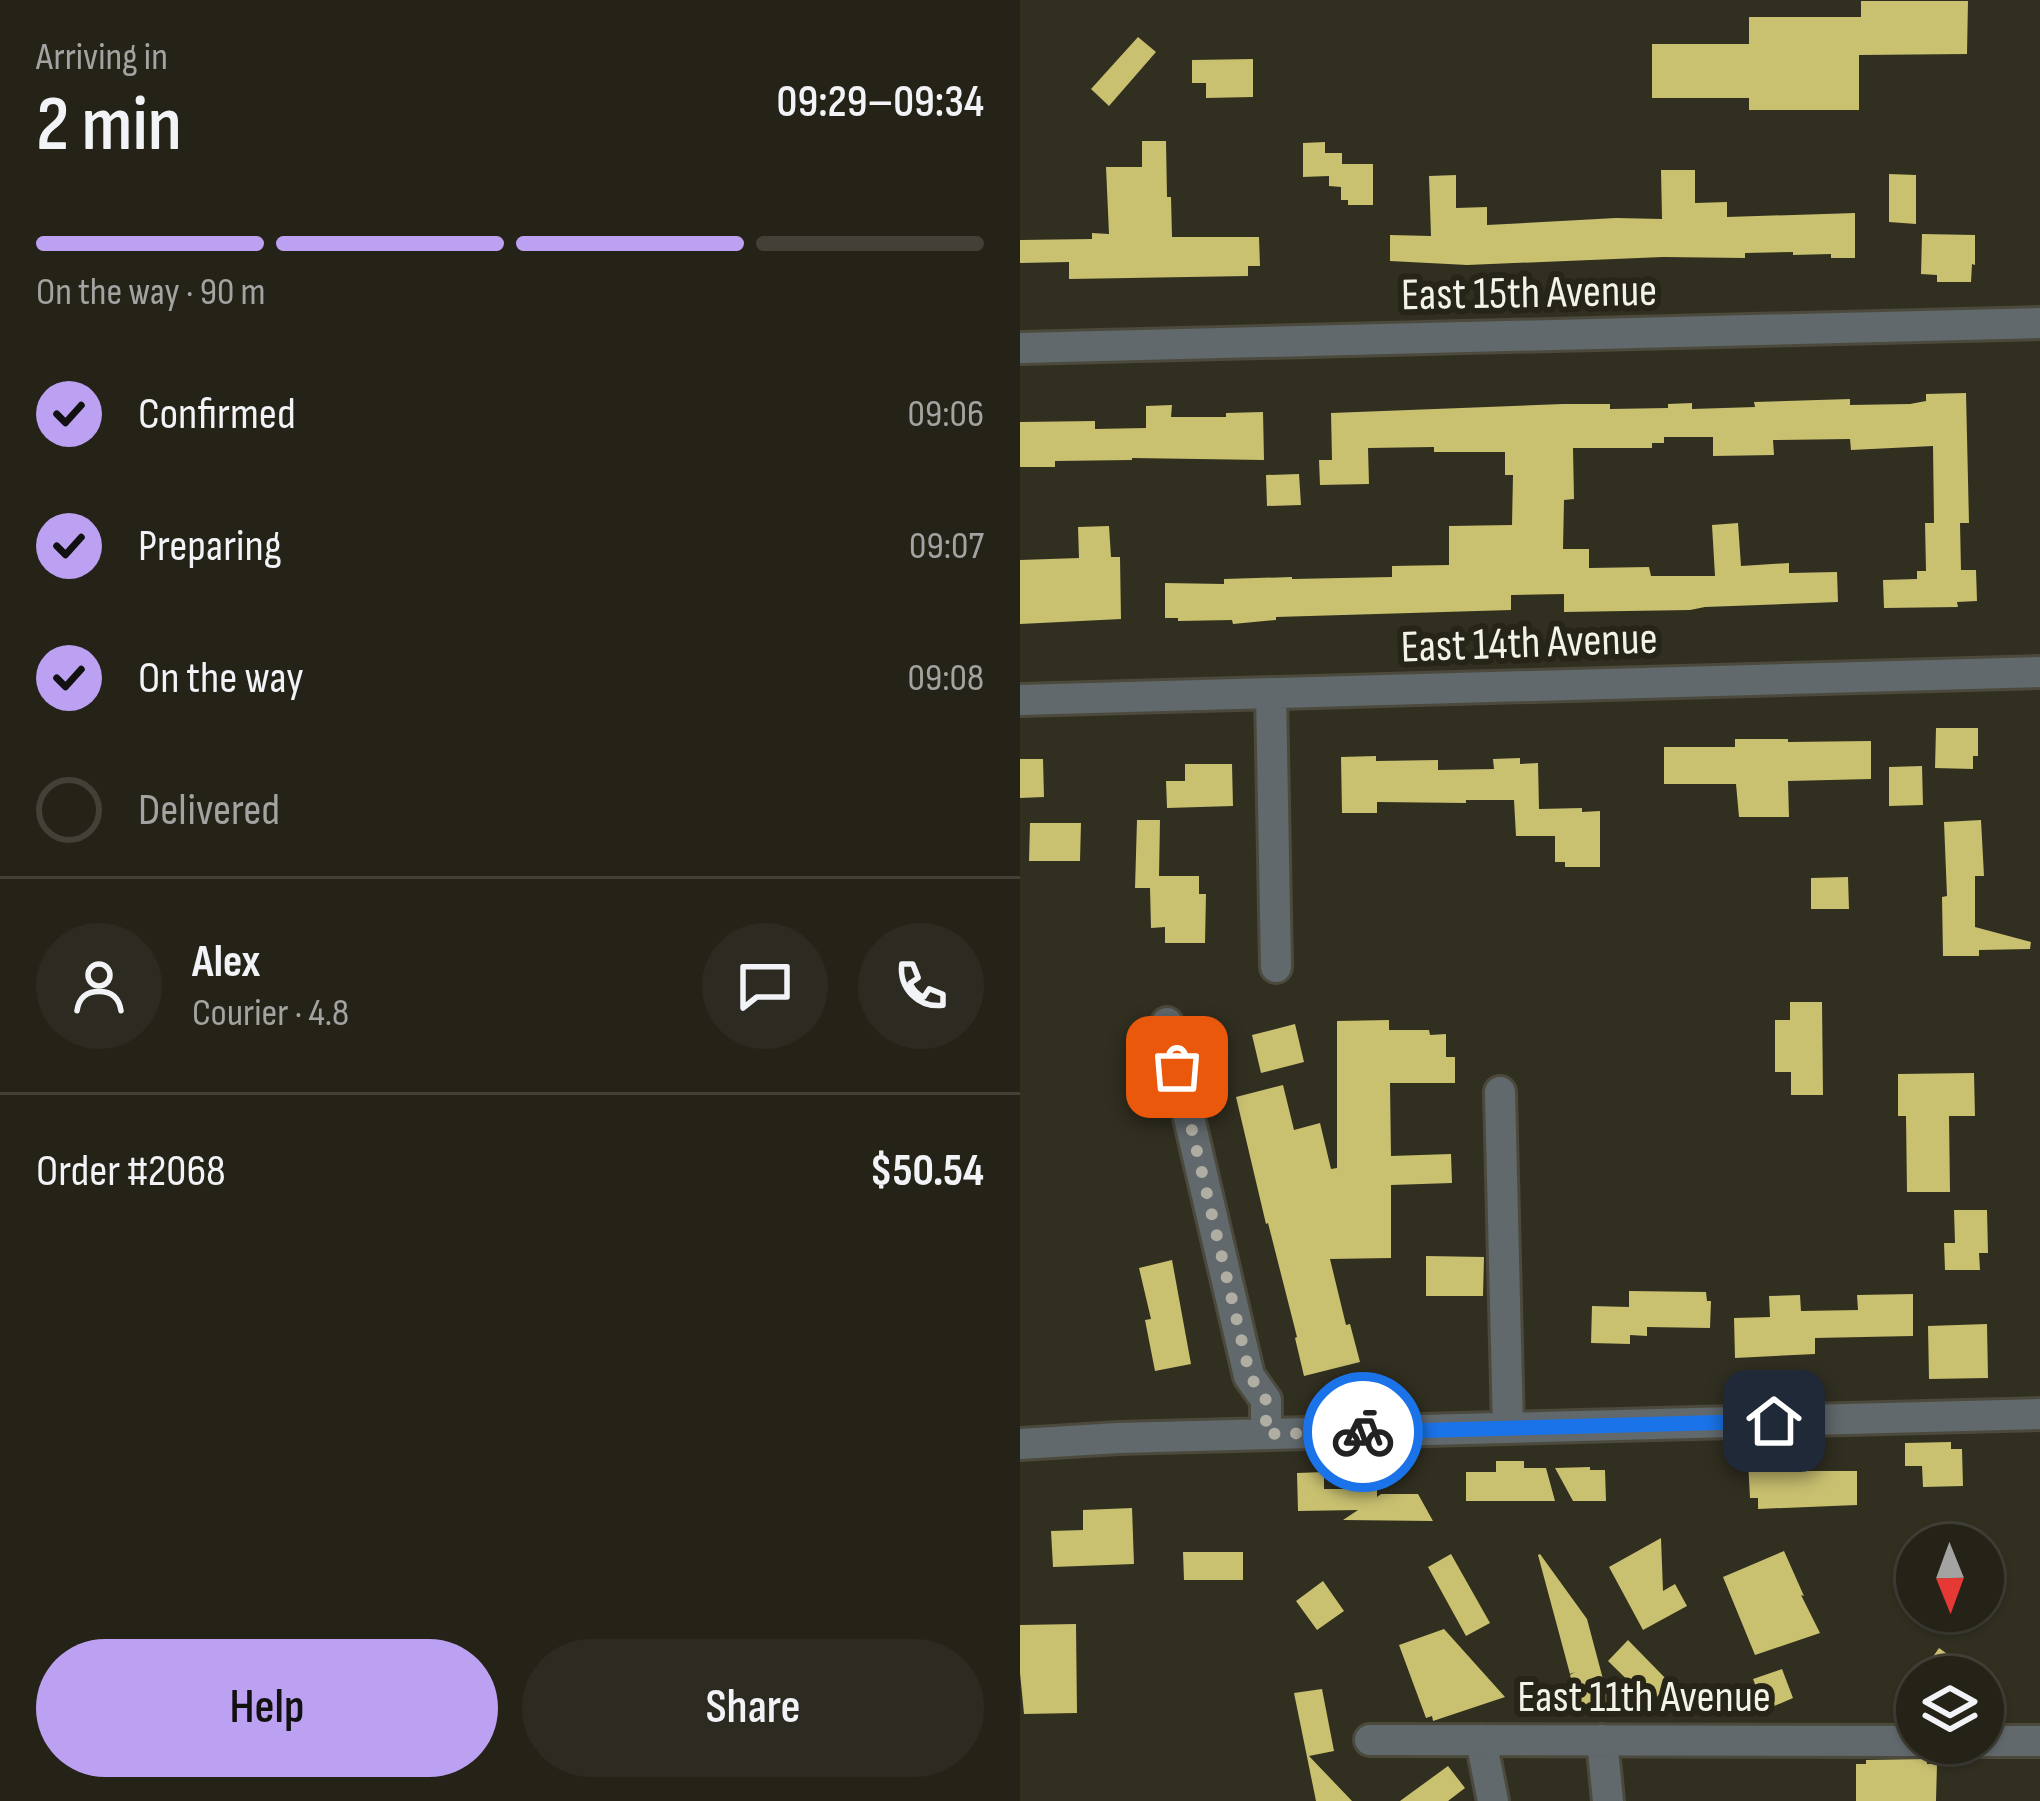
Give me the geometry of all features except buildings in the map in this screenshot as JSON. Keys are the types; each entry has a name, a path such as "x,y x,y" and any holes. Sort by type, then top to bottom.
{"street":[{"name":"East 15th Avenue","path":"1020,348 2040,323"},
{"name":"East 14th Avenue","path":"1020,700 2040,672"},
{"path":"1271,693 1276,967"},
{"path":"1167,1023 1250,1376 1266,1400 1266,1434"},
{"path":"1500,1092 1508,1428"},
{"path":"1020,1444 2040,1414"},
{"name":"East 11th Avenue","path":"1370,1739 1896,1741"},
{"path":"1481,1740 1493,1801"},
{"path":"1602,1740 1608,1801"},
{"path":"2004,1741 2040,1741"}],"way so far":[{"path":"1177,1067 1250,1376 1266,1400 1266,1434 1363,1432"}],"route":[{"path":"1363,1432 1774,1421"}]}
